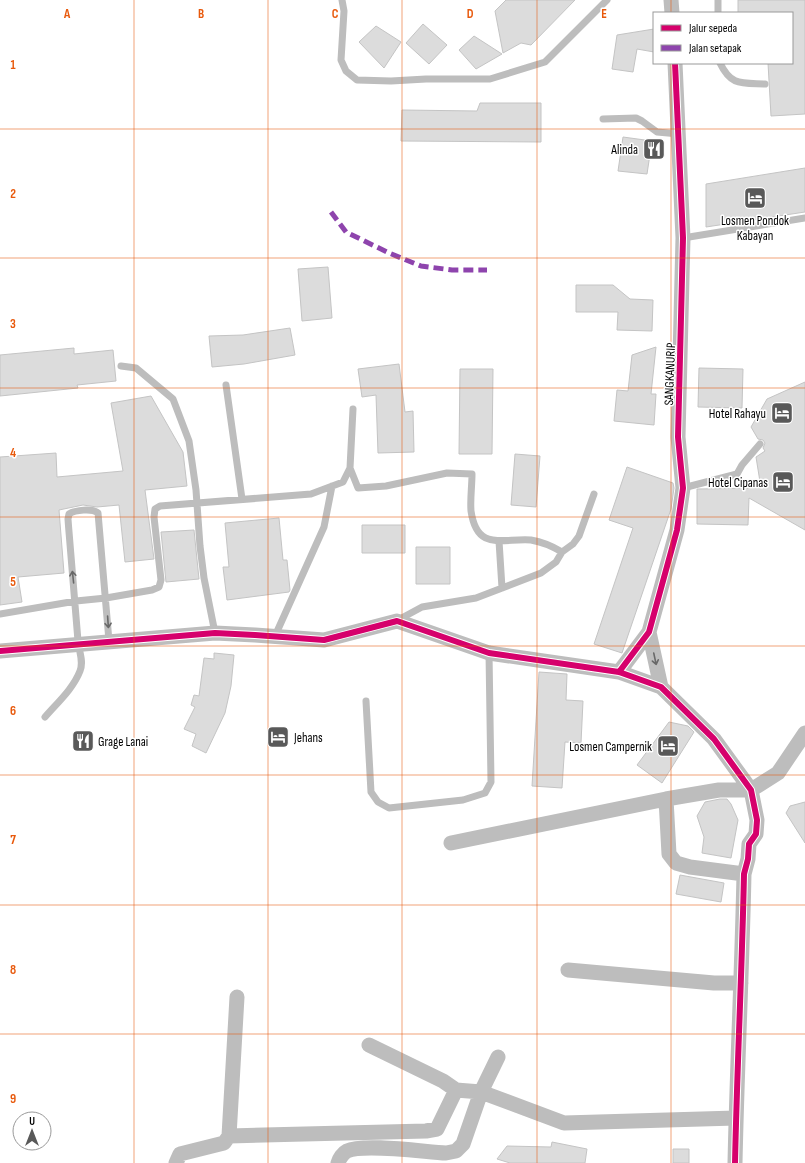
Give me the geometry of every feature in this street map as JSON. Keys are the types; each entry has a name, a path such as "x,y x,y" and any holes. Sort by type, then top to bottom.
{"street":[{"path":"671,0 672,12"},
{"name":"SANGKANURIP","path":"619,672 649,632 677,530 683,488 678,437 684,238 675,64"},
{"path":"0,650 215,633 324,640 397,621 489,653 619,672 660,687 714,739 751,790 757,820 756,834 749,844 748,859 744,874 735,1163"},
{"path":"649,632 660,687"},
{"path":"451,843 666,799 719,790 751,790 778,773 805,733"},
{"path":"666,799 669,854 676,863 690,867 744,874"},
{"path":"568,970 714,983 741,983"},
{"path":"176,1163 180,1154 224,1143 229,1136 237,997"},
{"path":"369,1045 443,1081 456,1090 481,1092 564,1123 736,1118"},
{"path":"338,1163 339,1159 346,1151 363,1148 446,1154 456,1151 463,1144 481,1092 498,1057"},
{"path":"229,1136 437,1130 456,1090"}],"lane":[{"path":"342,0 344,11 341,60 346,71 357,80 391,81 426,79 490,79 545,62 607,0"},
{"path":"718,0 718,12"},
{"path":"721,64 726,74 737,83 765,84"},
{"path":"602,118 636,118 657,132 679,134"},
{"path":"684,238 805,218"},
{"path":"121,366 136,368 173,399 189,441 196,490 202,565 215,633"},
{"path":"226,385 242,499"},
{"path":"353,409 350,468 358,488 392,485 448,473 472,474 472,511 477,531 490,540 532,541 550,545 562,552"},
{"path":"683,488 737,474 742,465 760,444"},
{"path":"0,614 76,600 106,598 152,590 159,587 161,580 154,517 155,509 160,506 311,494 342,482 350,468"},
{"path":"275,636 324,527 332,486"},
{"path":"397,621 422,607 476,598 541,573 556,562 562,552 573,544 578,536 594,494"},
{"path":"45,717 75,682 82,662 78,643 76,600 68,519 69,514 72,512 95,511 98,513 109,641"},
{"path":"499,541 502,588"},
{"path":"366,701 371,792 378,802 390,808 463,800 485,793 491,782 489,653"}],"building":[{"path":"506,0 575,0 531,45 521,43 503,53 495,11"},
{"path":"738,0 805,0 805,114 771,116 768,64 793,64 793,12 738,12"},
{"path":"423,24 447,45 429,64 406,43"},
{"path":"376,26 401,42 384,68 359,42"},
{"path":"653,29 653,52 637,49 633,72 612,69 617,35"},
{"path":"474,36 502,54 476,69 459,50"},
{"path":"480,103 541,103 541,142 401,141 402,110 477,111"},
{"path":"623,137 652,141 647,174 618,171"},
{"name":"Losmen Pondok Kabayan","path":"805,168 805,212 706,227 706,184"},
{"path":"328,267 332,318 302,321 298,269"},
{"path":"576,285 613,285 630,299 653,300 652,331 617,330 618,312 576,312"},
{"path":"290,328 295,355 244,364 212,367 209,336 243,335"},
{"path":"656,347 651,394 656,394 654,425 614,421 617,390 628,391 632,355"},
{"path":"74,348 74,354 113,350 116,381 77,385 78,388 0,396 0,355"},
{"path":"399,364 405,412 413,411 414,452 378,453 376,395 362,397 358,369"},
{"path":"699,368 743,369 742,408 698,407"},
{"path":"460,369 493,369 492,454 459,454"},
{"path":"805,382 805,530 749,498 748,525 697,524 697,489 761,488 756,457 765,451 763,448 765,443 763,440 758,439 751,427 767,399"},
{"path":"151,396 183,452 187,486 145,490 154,559 125,562 119,505 97,507 83,505 59,510 64,573 18,577 22,602 0,605 0,457 56,453 57,477 123,471 111,403"},
{"path":"515,454 540,456 536,507 511,505"},
{"path":"627,467 673,483 674,488 671,509 622,653 594,644 633,528 609,520"},
{"path":"279,518 283,560 287,560 289,592 227,600 223,567 229,567 225,523"},
{"path":"362,525 405,525 405,553 362,553"},
{"path":"194,530 199,579 166,582 161,532"},
{"path":"416,547 450,547 450,584 416,584"},
{"path":"214,653 234,655 231,686 225,713 206,753 192,746 196,734 184,729 195,707 191,705 194,695 199,696 204,658 214,659"},
{"path":"539,672 567,674 566,700 583,701 581,743 565,742 562,788 532,786"},
{"name":"Losmen Campernik","path":"669,722 688,726 694,732 662,783 637,765"},
{"path":"727,799 731,804 738,820 731,858 702,853 704,837 697,816 705,802"},
{"path":"805,802 805,843 786,813 790,806"},
{"path":"680,875 724,883 721,902 676,894"},
{"path":"552,1142 587,1149 585,1163 510,1163 497,1159 507,1146 551,1147"},
{"path":"673,1149 689,1149 689,1163 673,1163"}],"marked path":[{"path":"331,212 346,232 389,253 421,266 452,270 487,270"}],"cycle path":[{"path":"619,672 649,632 677,530 683,488 678,437 683,238 675,64"},
{"path":"0,651 215,633 324,640 397,621 489,653 619,672 661,687 714,739 751,790 757,820 756,834 749,844 748,859 744,874 735,1163"}],"place":[{"name":"Alinda","path":"654,149"},
{"name":"Losmen Pondok Kabayan","path":"755,198"},
{"name":"Hotel Rahayu","path":"782,413"},
{"name":"Hotel Cipanas","path":"783,482"},
{"name":"Jehans","path":"278,737"},
{"name":"Grage Lanai","path":"83,741"},
{"name":"Losmen Campernik","path":"668,746"}]}
